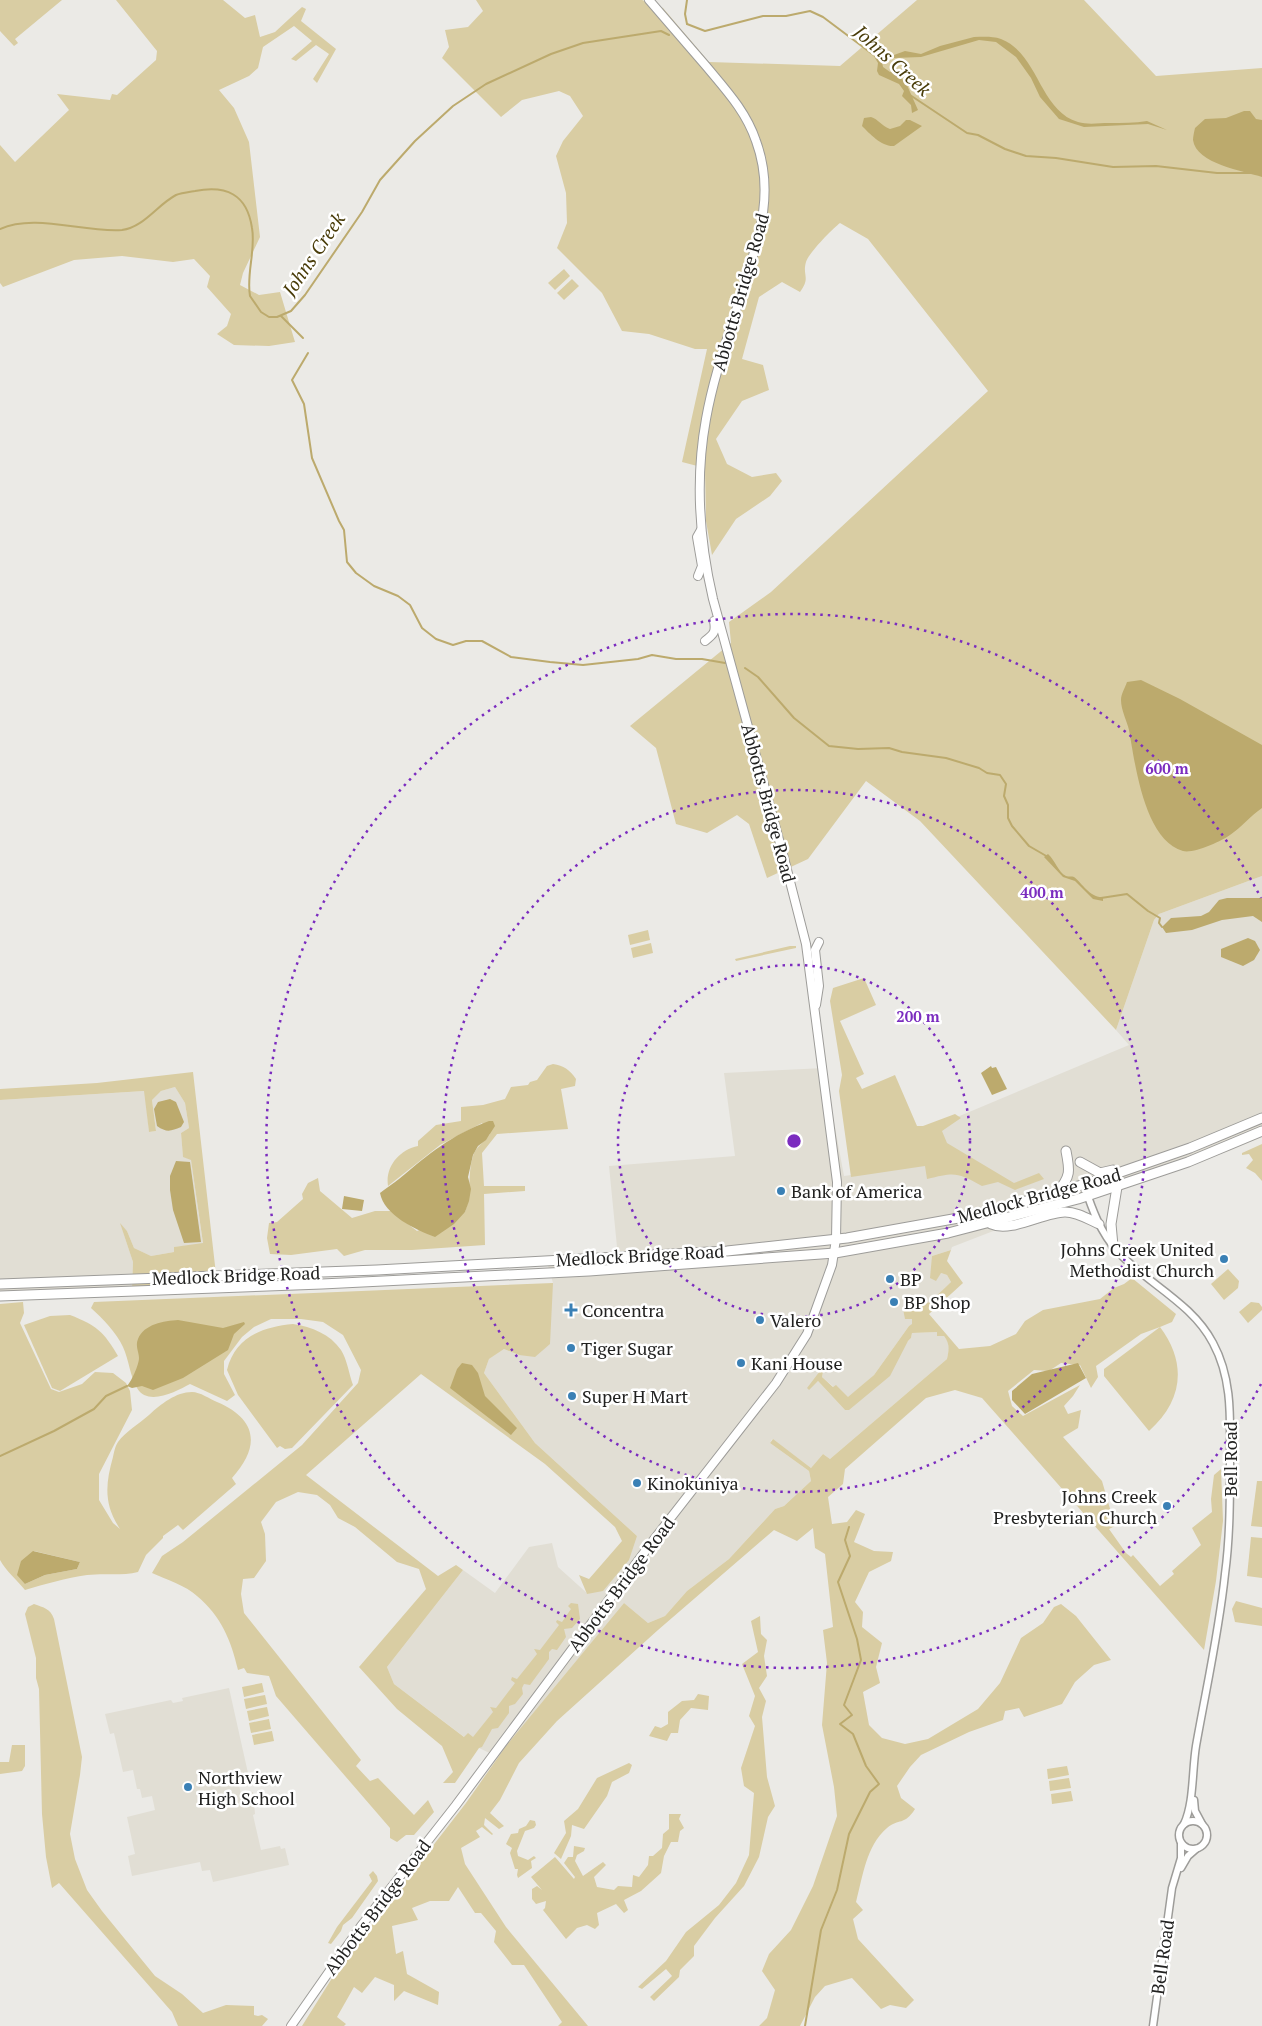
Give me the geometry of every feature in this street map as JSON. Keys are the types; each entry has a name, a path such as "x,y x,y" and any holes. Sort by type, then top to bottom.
{"highway":[{"name":"Medlock Bridge Road","path":"0,1284 405,1268 727,1251 836,1239 964,1216 1057,1193 1111,1177 1190,1148 1262,1118"},
{"name":"Medlock Bridge Road","path":"0,1296 322,1284 589,1271 835,1254 948,1233 1088,1196 1188,1162 1262,1131"},
{"path":"1080,1162 1095,1172 1105,1173 1173,1149 1190,1148"},
{"path":"1057,1193 1066,1181 1070,1171 1066,1151"},
{"path":"1113,1246 1111,1224 1117,1187"},
{"path":"989,1223 995,1226 1006,1226 1064,1212 1075,1213 1099,1224"}],"main road":[{"name":"Abbotts Bridge Road","path":"290,2026 361,1926 456,1805 655,1538 776,1383 807,1334 835,1254 837,1182 806,944 713,599 701,530 699,474 706,418 764,217 765,180 761,156 747,119 735,101 649,0"},
{"name":"Abbotts Bridge Road","path":"698,576 702,566 697,537 701,530"},
{"name":"Abbotts Bridge Road","path":"704,641 716,631 710,603 710,600 713,599"},
{"name":"Abbotts Bridge Road","path":"815,1010 819,986 815,950 819,942"}],"street":[{"name":"Bell Road","path":"1084,1185 1099,1224 1113,1246 1132,1265 1183,1306 1199,1322 1218,1352 1228,1387 1230,1526 1226,1575 1191,1784 1190,1808 1179,1836 1181,1858 1172,1888 1153,2026"},
{"name":"Bell Road","path":"1172,1888 1183,1863 1207,1839 1207,1834 1195,1811 1191,1784"},
{"path":"1184,1824 1193,1821 1202,1824"},
{"path":"1181,1843 1188,1848 1196,1849"}],"shaded area":[{"path":"0,0 62,0 15,39 18,43 14,46 0,31"},
{"path":"116,0 223,0 245,18 255,15 260,37 275,32 302,7 306,9 301,21 336,49 317,83 313,79 329,54 316,45 296,61 291,59 312,41 294,26 263,47 258,68 249,76 219,90 234,108 249,142 260,237 243,273 240,285 259,295 280,292 295,342 269,346 234,345 217,334 227,326 231,314 207,287 210,276 194,259 173,262 122,256 74,260 3,287 0,283 0,145 15,162 69,110 57,94 110,100 112,94 117,95 156,60 157,51"},
{"path":"476,0 642,0 663,8 709,62 840,66 917,0 1084,0 1156,76 1262,68 1262,876 1159,914 1154,920 1116,1030 920,821 866,781 808,859 767,878 749,824 737,815 707,833 676,824 656,748 630,726 731,643 729,622 771,592 988,391 868,239 840,223 808,258 805,267 806,280 800,292 782,282 759,297 742,359 763,365 769,390 742,401 716,439 727,464 752,477 776,473 782,481 770,496 736,519 712,555 706,521 705,468 682,462 707,349 695,349 649,334 622,331 602,293 557,248 567,223 566,193 556,156 563,141 583,116 570,96 559,91 522,100 501,117 442,58 449,47 445,30 468,27 483,11"},
{"path":"974,37 998,38 1014,46 1024,57 1055,106 1065,116 1078,122 1094,124 1147,121 1167,130 1148,124 1084,127 1059,119 1040,97 1031,78 1016,57 996,42 979,40 921,57 894,58 894,55 905,51 921,54 940,46"},
{"path":"875,51 881,57 883,67 890,72 896,71 895,76 898,75 906,83 918,110 912,113 911,105 902,96 904,91 899,84 879,75 877,71 878,63 872,53"},
{"path":"1244,111 1250,111 1256,119 1262,120 1262,177 1211,161 1196,148 1193,140 1195,128 1205,119 1226,118"},
{"path":"871,117 890,129 900,126 906,120 922,126 894,146 890,146 876,139 862,126 864,118"},
{"path":"564,269 570,276 555,290 548,283"},
{"path":"572,279 579,286 564,300 557,293"},
{"path":"1141,680 1180,699 1262,745 1262,808 1226,838 1200,849 1183,851 1170,844 1159,832 1150,817 1138,780 1129,730 1121,700 1127,682"},
{"path":"1048,854 1063,874 1074,877 1090,893 1103,897 1103,901 1093,899 1075,881 1063,877 1044,857"},
{"path":"1262,876 1262,1137 1229,1151 1043,1212 932,1256 941,1273 947,1275 951,1282 930,1302 916,1304 912,1325 909,1326 874,1375 848,1398 836,1386 834,1387 822,1377 823,1372 809,1389 818,1381 845,1410 911,1338 912,1333 937,1332 944,1336 948,1342 949,1349 947,1359 830,1459 823,1454 811,1468 772,1439 770,1443 809,1471 811,1481 784,1506 775,1509 729,1559 687,1591 665,1616 648,1623 624,1603 498,1757 479,1748 394,1684 387,1667 463,1570 495,1593 529,1547 552,1543 558,1567 588,1594 637,1536 535,1443 484,1373 489,1359 504,1349 519,1355 553,1283 547,1262 618,1257 609,1166 735,1156 724,1073 824,1068 844,1176 956,1160 931,1128 1129,1045 1116,1030 1154,920 1159,914"},
{"path":"1227,898 1262,898 1262,922 1253,916 1222,920 1192,930 1166,933 1162,927 1171,918 1201,916 1209,912 1219,900"},
{"path":"648,930 650,940 630,945 628,935"},
{"path":"1248,938 1255,941 1260,950 1254,960 1243,966 1221,957 1221,949"},
{"path":"651,943 653,953 633,958 631,948"},
{"path":"796,946 796,948 736,961 735,959"},
{"path":"864,978 876,1005 840,1021 864,1074 856,1078 862,1089 895,1075 917,1126 923,1126 955,1114 961,1118 942,1131 947,1143 1014,1183 1039,1173 1044,1179 1015,1190 998,1182 982,1186 967,1178 950,1174 927,1179 925,1166 851,1177 839,1091 842,1075 830,1001 833,988"},
{"path":"553,1064 566,1068 576,1079 575,1086 561,1089 568,1129 497,1134 482,1153 484,1186 525,1186 525,1191 484,1194 485,1245 412,1250 365,1250 344,1256 337,1249 291,1255 270,1254 267,1238 269,1223 277,1222 303,1199 302,1194 308,1183 318,1178 320,1191 352,1218 375,1211 391,1211 417,1231 465,1212 473,1156 476,1149 490,1134 482,1123 440,1145 388,1186 391,1166 399,1155 418,1146 418,1141 436,1125 461,1121 461,1107 483,1105 505,1099 511,1087 528,1085 530,1082 537,1080 547,1066"},
{"path":"991,1066 992,1068 996,1067 1007,1089 992,1095 981,1073"},
{"path":"193,1072 217,1283 132,1289 133,1262 120,1223 127,1231 134,1248 151,1256 174,1252 174,1247 203,1243 191,1160 183,1157 181,1133 189,1128 185,1103 175,1087 161,1091 152,1100 156,1131 149,1132 144,1091 0,1100 0,1089 97,1083"},
{"path":"175,1087 185,1103 189,1128 181,1133 183,1156 191,1159 203,1244 174,1247 174,1252 151,1256 134,1248 127,1231 121,1225 133,1262 132,1289 0,1297 0,1100 145,1091 149,1132 156,1131 152,1100 161,1091"},
{"path":"170,1099 176,1102 184,1122 181,1127 166,1130 157,1126 154,1109 158,1102"},
{"path":"493,1121 495,1126 473,1155 468,1177 471,1189 469,1201 465,1212 454,1224 435,1237 410,1226 394,1215 383,1201 380,1193 441,1146 463,1132"},
{"path":"1262,1144 1262,1181 1255,1173 1246,1168 1253,1160 1249,1154 1242,1155 1242,1153"},
{"path":"176,1161 190,1162 201,1242 184,1243 173,1210 170,1176"},
{"path":"344,1196 364,1200 362,1211 342,1209"},
{"path":"951,1250 947,1261 963,1283 929,1314 959,1349 990,1346 1016,1334 1025,1321 1043,1310 1100,1299 1114,1288 1132,1278 1176,1314 1172,1322 1141,1334 1096,1366 1098,1377 1091,1388 1080,1365 1061,1363 1049,1371 1034,1370 1008,1391 1012,1406 1023,1416 1080,1385 1064,1406 1068,1414 1081,1410 1078,1428 1063,1437 1102,1481 1115,1526 1109,1529 1126,1553 1131,1557 1133,1555 1160,1586 1174,1574 1172,1571 1201,1545 1192,1528 1212,1512 1211,1499 1214,1475 1221,1469 1223,1521 1216,1581 1204,1650 982,1398 955,1390 926,1398 845,1469 843,1484 828,1497 832,1524 847,1522 856,1510 865,1514 854,1542 874,1551 893,1552 891,1561 869,1572 855,1602 863,1612 862,1627 882,1643 876,1667 880,1683 863,1692 869,1725 882,1738 905,1744 928,1739 978,1709 1000,1683 1021,1638 1043,1623 1054,1607 1061,1604 1076,1616 1111,1660 1094,1665 1075,1682 1062,1704 1024,1717 1019,1708 1005,1711 1003,1720 969,1732 921,1755 897,1786 901,1798 915,1809 908,1818 887,1828 874,1844 866,1862 856,1902 863,1910 853,1919 858,1939 914,2000 906,2008 890,2005 881,2009 852,1978 825,1986 815,1997 800,2026 759,2026 767,2018 775,1990 762,1971 769,1954 791,1930 813,1886 837,1816 834,1787 822,1725 827,1663 823,1630 833,1627 825,1554 815,1548 813,1528 797,1541 774,1530 658,1630 557,1721 519,1763 500,1800 490,1813 504,1826 499,1829 485,1818 484,1825 493,1834 482,1827 476,1831 480,1837 461,1848 465,1864 506,1927 588,2026 558,2026 562,2022 524,1965 512,1965 494,1942 496,1931 481,1913 475,1913 458,1887 449,1901 430,1901 412,1908 418,1920 392,1926 396,1954 403,1951 407,1974 439,1992 438,2005 404,1991 394,2001 394,1985 375,1977 362,1993 354,1987 337,2017 346,2024 344,2026 302,2026 339,1967 466,1803 506,1746 624,1603 648,1623 665,1616 687,1591 729,1559 775,1509 784,1506 811,1481 809,1471 770,1443 773,1439 811,1468 823,1454 830,1459 947,1359 949,1347 944,1336 937,1336 937,1332 912,1333 890,1376 849,1410 845,1410 818,1381 809,1390 807,1388 820,1371 823,1372 822,1377 833,1387 836,1385 848,1397 874,1375 912,1324 912,1319 905,1319 903,1309 930,1302 951,1282 947,1275 941,1273 936,1281 930,1278 932,1256"},
{"path":"1228,1269 1239,1281 1238,1288 1224,1300 1211,1284"},
{"path":"553,1283 550,1344 535,1357 519,1355 504,1349 489,1359 484,1373 535,1443 637,1536 629,1560 603,1591 587,1594 579,1575 589,1579 622,1541 615,1527 545,1464 421,1374 306,1475 438,1576 456,1565 463,1570 387,1667 394,1684 464,1737 468,1733 473,1737 493,1712 490,1707 496,1708 515,1683 511,1680 512,1677 517,1679 537,1654 534,1649 540,1650 559,1625 556,1622 557,1620 562,1622 571,1609 568,1606 571,1603 578,1604 580,1619 572,1628 564,1629 566,1637 557,1650 552,1649 549,1652 549,1659 530,1685 524,1684 522,1688 523,1694 515,1704 509,1706 509,1713 498,1728 492,1729 482,1747 479,1748 455,1783 443,1783 453,1772 442,1746 397,1709 359,1667 426,1589 419,1569 397,1562 355,1527 338,1518 330,1505 317,1495 298,1492 276,1502 261,1522 265,1534 266,1561 254,1578 243,1579 241,1594 244,1613 361,1760 356,1766 370,1781 378,1778 414,1815 428,1800 434,1812 414,1835 406,1835 397,1842 390,1838 390,1828 276,1696 269,1676 247,1673 244,1668 238,1670 224,1629 213,1612 193,1592 152,1573 162,1556 183,1542 302,1445 358,1383 361,1370 343,1335 323,1322 301,1319 271,1319 254,1327 242,1337 224,1361 224,1374 235,1395 227,1401 190,1384 163,1396 155,1397 142,1394 137,1388 125,1352 117,1336 91,1308 94,1302"},
{"path":"23,1302 24,1313 20,1323 51,1389 59,1392 82,1384 95,1372 113,1373 126,1383 130,1391 132,1410 99,1474 99,1500 113,1523 120,1529 111,1512 107,1486 116,1445 129,1431 169,1399 180,1394 192,1392 202,1394 230,1409 247,1425 251,1444 248,1455 232,1478 236,1484 183,1530 178,1525 163,1536 146,1555 138,1572 87,1575 63,1579 25,1590 0,1560 0,1304","holes":["34,1551 80,1562 77,1569 45,1575 25,1584"]},
{"path":"1251,1302 1259,1303 1262,1310 1248,1323 1239,1312"},
{"path":"70,1315 93,1326 104,1335 118,1356 60,1391 52,1388 24,1325 50,1316"},
{"path":"178,1320 223,1328 244,1322 245,1324 234,1334 228,1350 183,1378 153,1390 142,1386 132,1388 127,1386 138,1365 137,1344 141,1334 155,1324"},
{"path":"293,1324 320,1332 337,1344 345,1358 353,1385 292,1448 285,1449 280,1446 277,1448 238,1395 227,1370 236,1349 251,1336 271,1328"},
{"path":"1160,1327 1175,1355 1178,1369 1177,1382 1169,1408 1149,1431 1104,1376 1104,1369"},
{"path":"462,1363 472,1365 478,1373 485,1396 517,1428 511,1435 450,1388 457,1369"},
{"path":"1078,1363 1086,1378 1025,1414 1012,1400 1012,1391 1032,1374"},
{"path":"1257,1481 1262,1481 1262,1527 1251,1526"},
{"path":"1251,1537 1262,1538 1262,1578 1247,1576"},
{"path":"33,1551 80,1562 77,1569 45,1575 25,1584 17,1575 21,1561"},
{"path":"1236,1601 1262,1608 1262,1626 1235,1622 1232,1609"},
{"path":"34,1604 49,1610 54,1619 82,1757 70,1834 75,1859 87,1890 155,1976 182,1994 203,2013 226,2005 254,2006 254,2015 262,2015 268,2019 262,2026 178,2026 172,2012 59,1883 52,1888 46,1857 42,1814 39,1689 36,1678 36,1658 25,1614 28,1607"},
{"path":"760,1616 761,1634 767,1640 764,1656 767,1676 759,1688 766,1701 762,1717 767,1777 775,1806 768,1817 759,1857 744,1886 715,1918 694,1946 694,1956 680,1970 679,1977 654,2001 650,1997 672,1976 666,1969 642,1989 638,1987 666,1961 686,1932 719,1905 736,1883 749,1855 754,1793 744,1786 741,1768 755,1726 749,1716 755,1696 742,1664 758,1652 751,1621"},
{"path":"262,1683 264,1692 244,1697 242,1687"},
{"name":"Northview High School","path":"229,1688 250,1782 239,1785 241,1794 253,1792 255,1814 253,1815 261,1850 280,1846 281,1849 285,1848 289,1865 213,1882 210,1870 202,1871 200,1862 132,1876 128,1856 135,1854 127,1817 155,1810 152,1796 142,1798 140,1789 137,1789 133,1770 123,1772 114,1733 110,1734 105,1714 171,1700 173,1703 183,1701 182,1698"},
{"path":"698,1694 709,1696 708,1710 691,1708 680,1720 678,1733 671,1733 667,1741 649,1736 655,1726 661,1728 668,1724 668,1712 682,1701 694,1700"},
{"path":"265,1695 267,1704 246,1709 244,1699"},
{"path":"267,1707 269,1716 249,1721 247,1711"},
{"path":"269,1719 271,1729 251,1733 249,1723"},
{"path":"272,1731 274,1741 254,1745 252,1735"},
{"path":"12,1745 25,1745 25,1766 22,1771 0,1774 0,1762 9,1762"},
{"path":"629,1763 632,1765 629,1773 612,1782 607,1796 584,1829 572,1825 571,1836 561,1859 554,1853 566,1833 564,1821 578,1809 597,1778"},
{"path":"1067,1766 1069,1775 1048,1779 1047,1769"},
{"path":"1069,1778 1071,1788 1050,1791 1049,1781"},
{"path":"1071,1791 1073,1801 1052,1804 1051,1794"},
{"path":"669,1814 681,1814 679,1819 684,1828 680,1831 678,1842 671,1842 664,1856 661,1873 641,1891 624,1900 628,1910 624,1913 616,1904 597,1913 599,1925 595,1929 587,1925 577,1928 566,1939 543,1910 546,1901 536,1904 532,1899 532,1889 537,1886 542,1890 531,1877 555,1857 574,1879 575,1877 564,1863 568,1857 573,1857 574,1846 585,1848 584,1851 577,1855 575,1861 583,1876 603,1862 606,1865 594,1877 597,1887 614,1890 618,1886 632,1887 633,1875 639,1877 648,1865 649,1856 653,1856 662,1848 663,1834 669,1829"},
{"path":"530,1820 535,1821 536,1825 534,1828 525,1831 517,1851 518,1856 528,1860 534,1856 536,1858 531,1861 532,1868 518,1878 518,1869 515,1869 510,1853 512,1848 506,1844 511,1834 518,1833 519,1829 526,1826"},
{"path":"373,1871 378,1881 352,1918 343,1925 341,1931 331,1944 328,1943 337,1927 372,1881 369,1875"}],"waterway":[{"path":"687,0 685,14 687,24"},
{"name":"Johns Creek","path":"687,24 705,31 763,16 786,16 810,11 823,17 875,56"},
{"name":"Johns Creek","path":"0,229 28,223 44,223 92,229 122,230 137,225 176,195 206,189 225,191 233,194 240,200 249,216 252,228 250,296 261,312 269,317 277,317 291,311 305,295 362,212 380,180 415,141 453,106 486,84 551,54 583,43 661,31 669,35"},
{"name":"Johns Creek","path":"910,95 967,133 978,135 1005,149 1026,156 1056,158 1113,167 1156,166 1217,173 1252,173"},
{"path":"281,316 303,338"},
{"path":"308,353 292,380 304,404 312,458 344,530 347,562 356,573 374,586 398,596 410,605 422,628 436,639 453,645 466,641 482,641 511,657 583,665 638,659 652,655 725,663"},
{"path":"745,668 758,677 794,718 829,746 858,749 889,748 902,752 946,758 979,768 987,773 1000,775 1006,784 1004,796 1008,805 1008,818 1012,826 1029,846 1048,857"},
{"path":"1101,898 1127,894 1160,918 1159,923 1162,927"},
{"path":"0,1456 54,1431 94,1409 106,1396 127,1386"},
{"path":"805,2026 821,1930 837,1890 849,1834 870,1792 879,1784 866,1766 853,1734 840,1724 852,1715 844,1705 861,1660 857,1639 838,1582 850,1556 845,1540 849,1527"}],"place":[{"name":"Bank of America","path":"781,1191"},
{"name":"Johns Creek United Methodist Church","path":"1224,1259"},
{"name":"BP","path":"890,1279"},
{"name":"BP Shop","path":"894,1302"},
{"name":"Concentra","path":"571,1310"},
{"name":"Valero","path":"760,1320"},
{"name":"Tiger Sugar","path":"571,1348"},
{"name":"Kani House","path":"741,1363"},
{"name":"Super H Mart","path":"572,1396"},
{"name":"Kinokuniya","path":"637,1483"},
{"name":"Johns Creek Presbyterian Church","path":"1167,1506"},
{"name":"Northview High School","path":"188,1787"}]}
